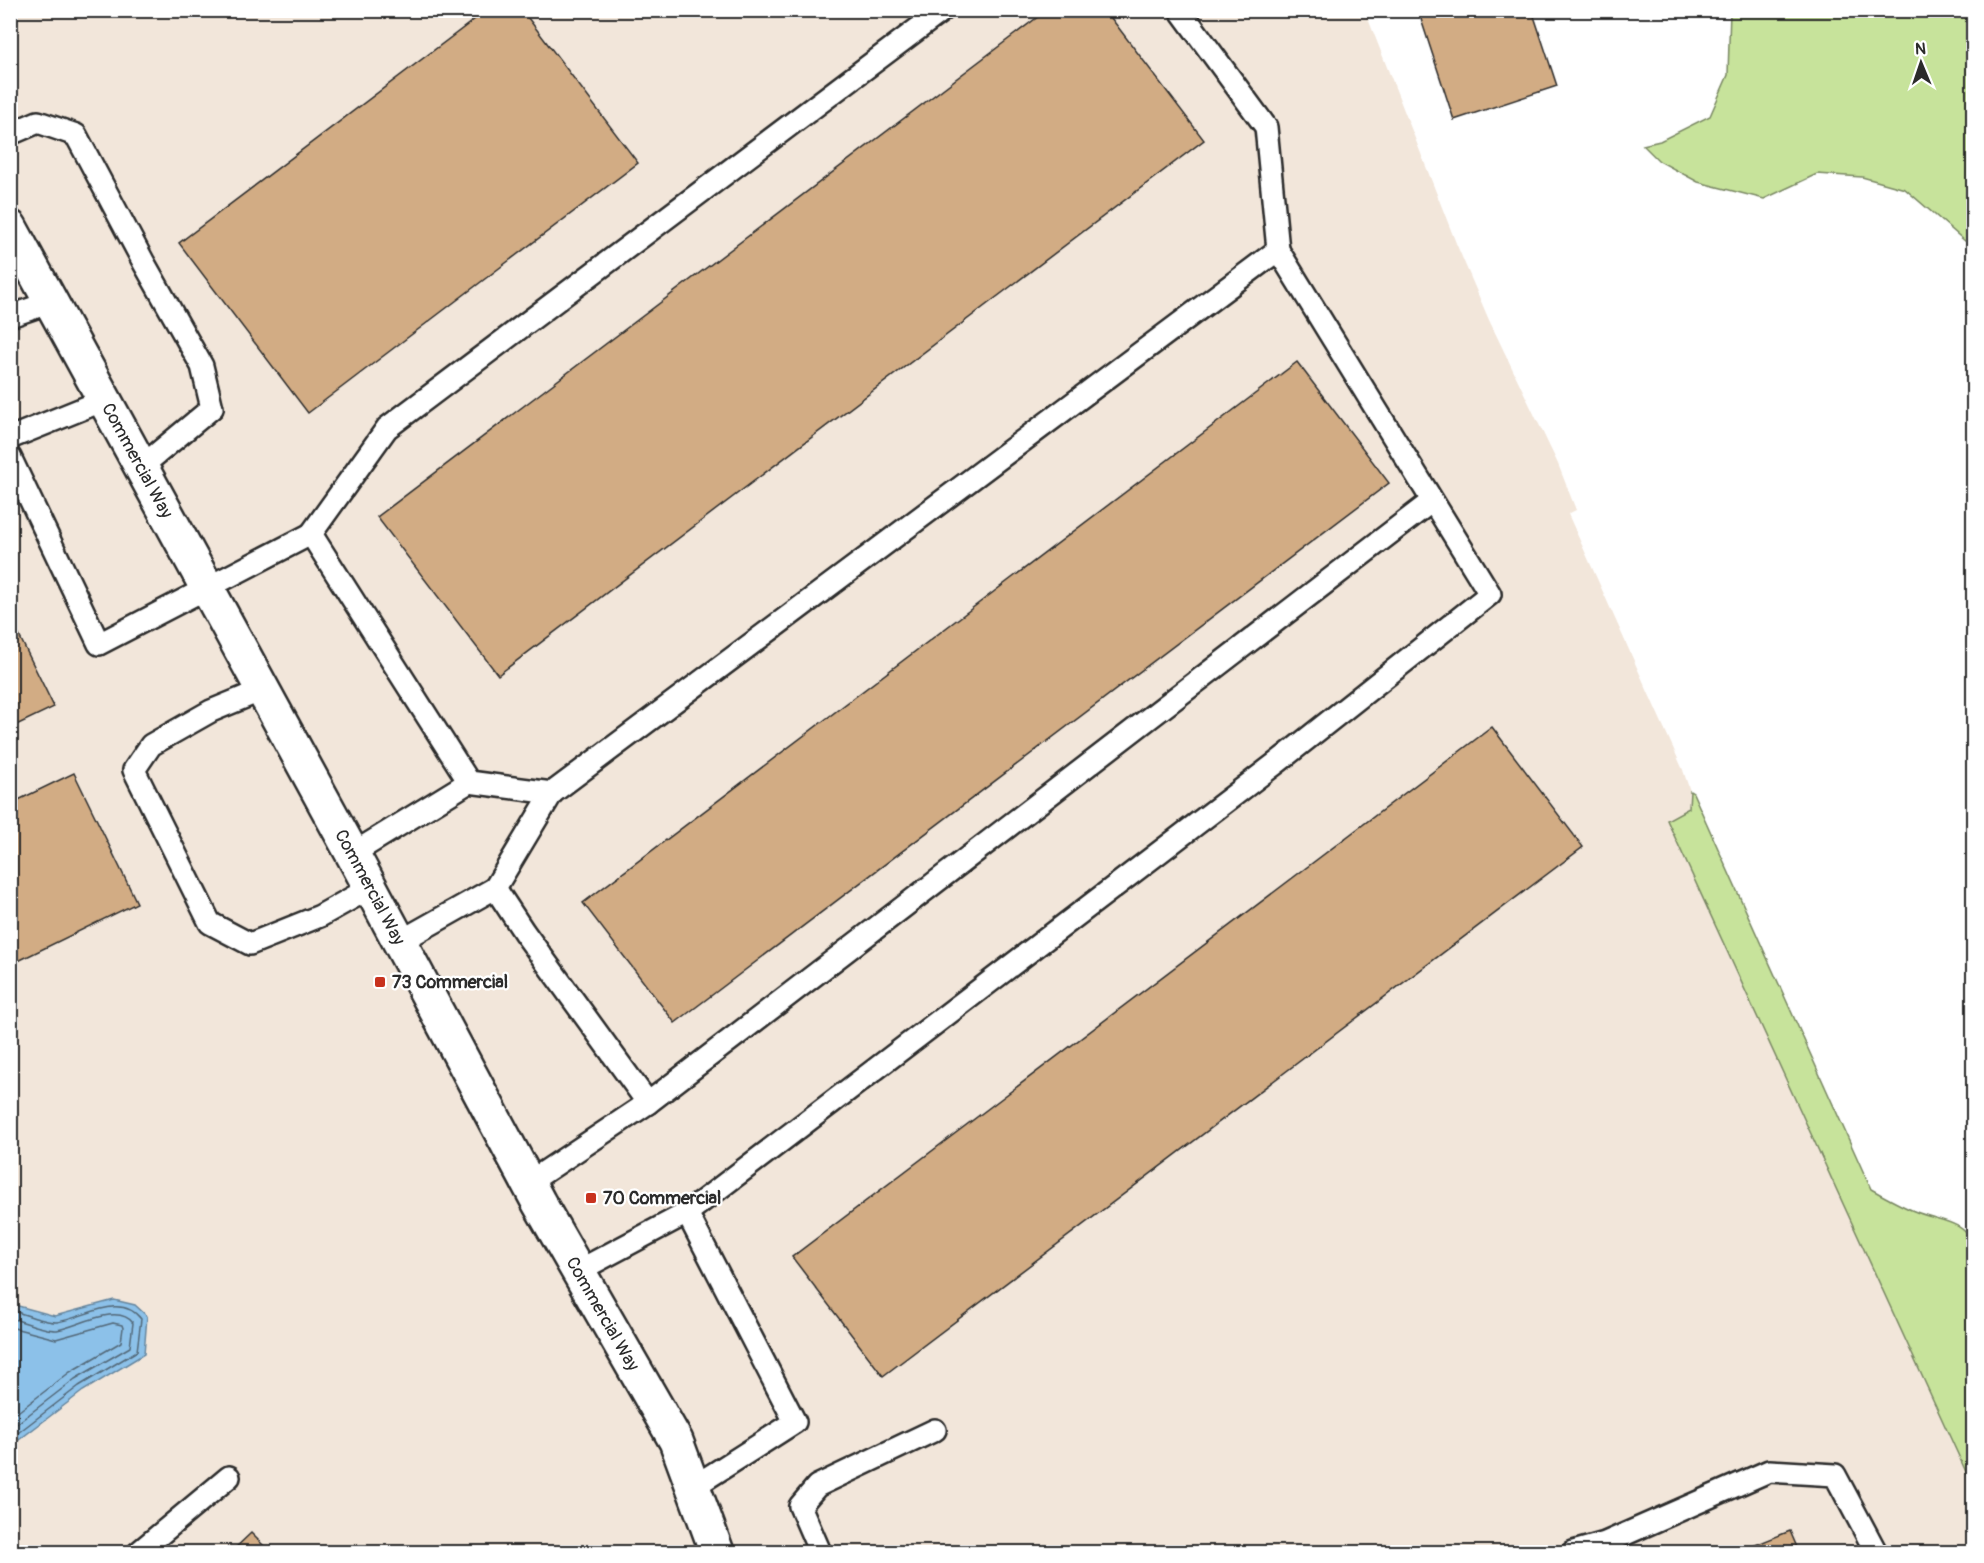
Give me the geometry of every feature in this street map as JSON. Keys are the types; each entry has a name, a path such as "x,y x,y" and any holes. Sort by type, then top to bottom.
{"street":[{"name":"Commercial Way","path":"10,227 352,854 528,1183 676,1441 717,1552"}],"lane":[{"path":"10,457 99,644 311,534 387,428 944,10"},
{"path":"578,1271 687,1213 1279,761 1490,594 1278,250 1266,127 1180,10"},
{"path":"10,134 38,122 76,135 202,366 212,408 141,468"},
{"path":"399,942 495,888 552,793 1278,250"},
{"path":"10,316 51,302"},
{"path":"10,438 104,400"},
{"path":"528,1183 648,1103 1432,501"},
{"path":"311,534 469,782"},
{"path":"262,690 211,711 151,745 134,770 210,923 250,944 320,916 370,888"},
{"path":"352,854 469,782 552,793"},
{"path":"495,888 524,932 648,1103"},
{"path":"687,1213 795,1422 693,1487"},
{"path":"820,1552 800,1506 817,1486 935,1430"},
{"path":"1573,1552 1605,1543 1769,1471 1835,1475 1876,1552"},
{"path":"139,1552 229,1478"}],"shaded area":[{"path":"11,11 1365,11 1456,243 1489,320 1558,464 1576,510 1568,514 1683,770 1690,791 1689,808 1667,820 1973,1487 1973,1552 11,1552 11,1446 83,1391 144,1355 114,1300 55,1316 11,1304"}],"green space":[{"path":"1730,11 1973,11 1973,242 1965,241 1905,189 1862,177 1817,174 1764,199 1698,182 1659,161 1643,145 1660,141 1710,116 1728,75"},
{"path":"1690,791 1693,793 1871,1189 1908,1209 1956,1225 1964,1230 1974,1245 1973,1487 1667,820 1689,808"}],"water":[{"path":"114,1300 135,1305 147,1316 144,1354 83,1391 11,1446 11,1304 55,1316"}],"building":[{"path":"487,10 522,10 638,163 308,413 179,243"},
{"path":"1047,10 1105,10 1204,140 498,675 377,517"},
{"path":"1418,10 1532,10 1557,86 1454,120"},
{"path":"1297,362 1389,483 675,1023 583,903"},
{"path":"10,617 54,707 10,728"},
{"path":"1492,727 1583,847 883,1376 792,1257"},
{"path":"74,773 137,903 10,965 10,804"},
{"path":"1790,1531 1799,1552 1738,1552"},
{"path":"251,1533 270,1552 231,1552"}],"place":[{"name":"73 Commercial","path":"380,982"},
{"name":"70 Commercial","path":"591,1198"}]}
